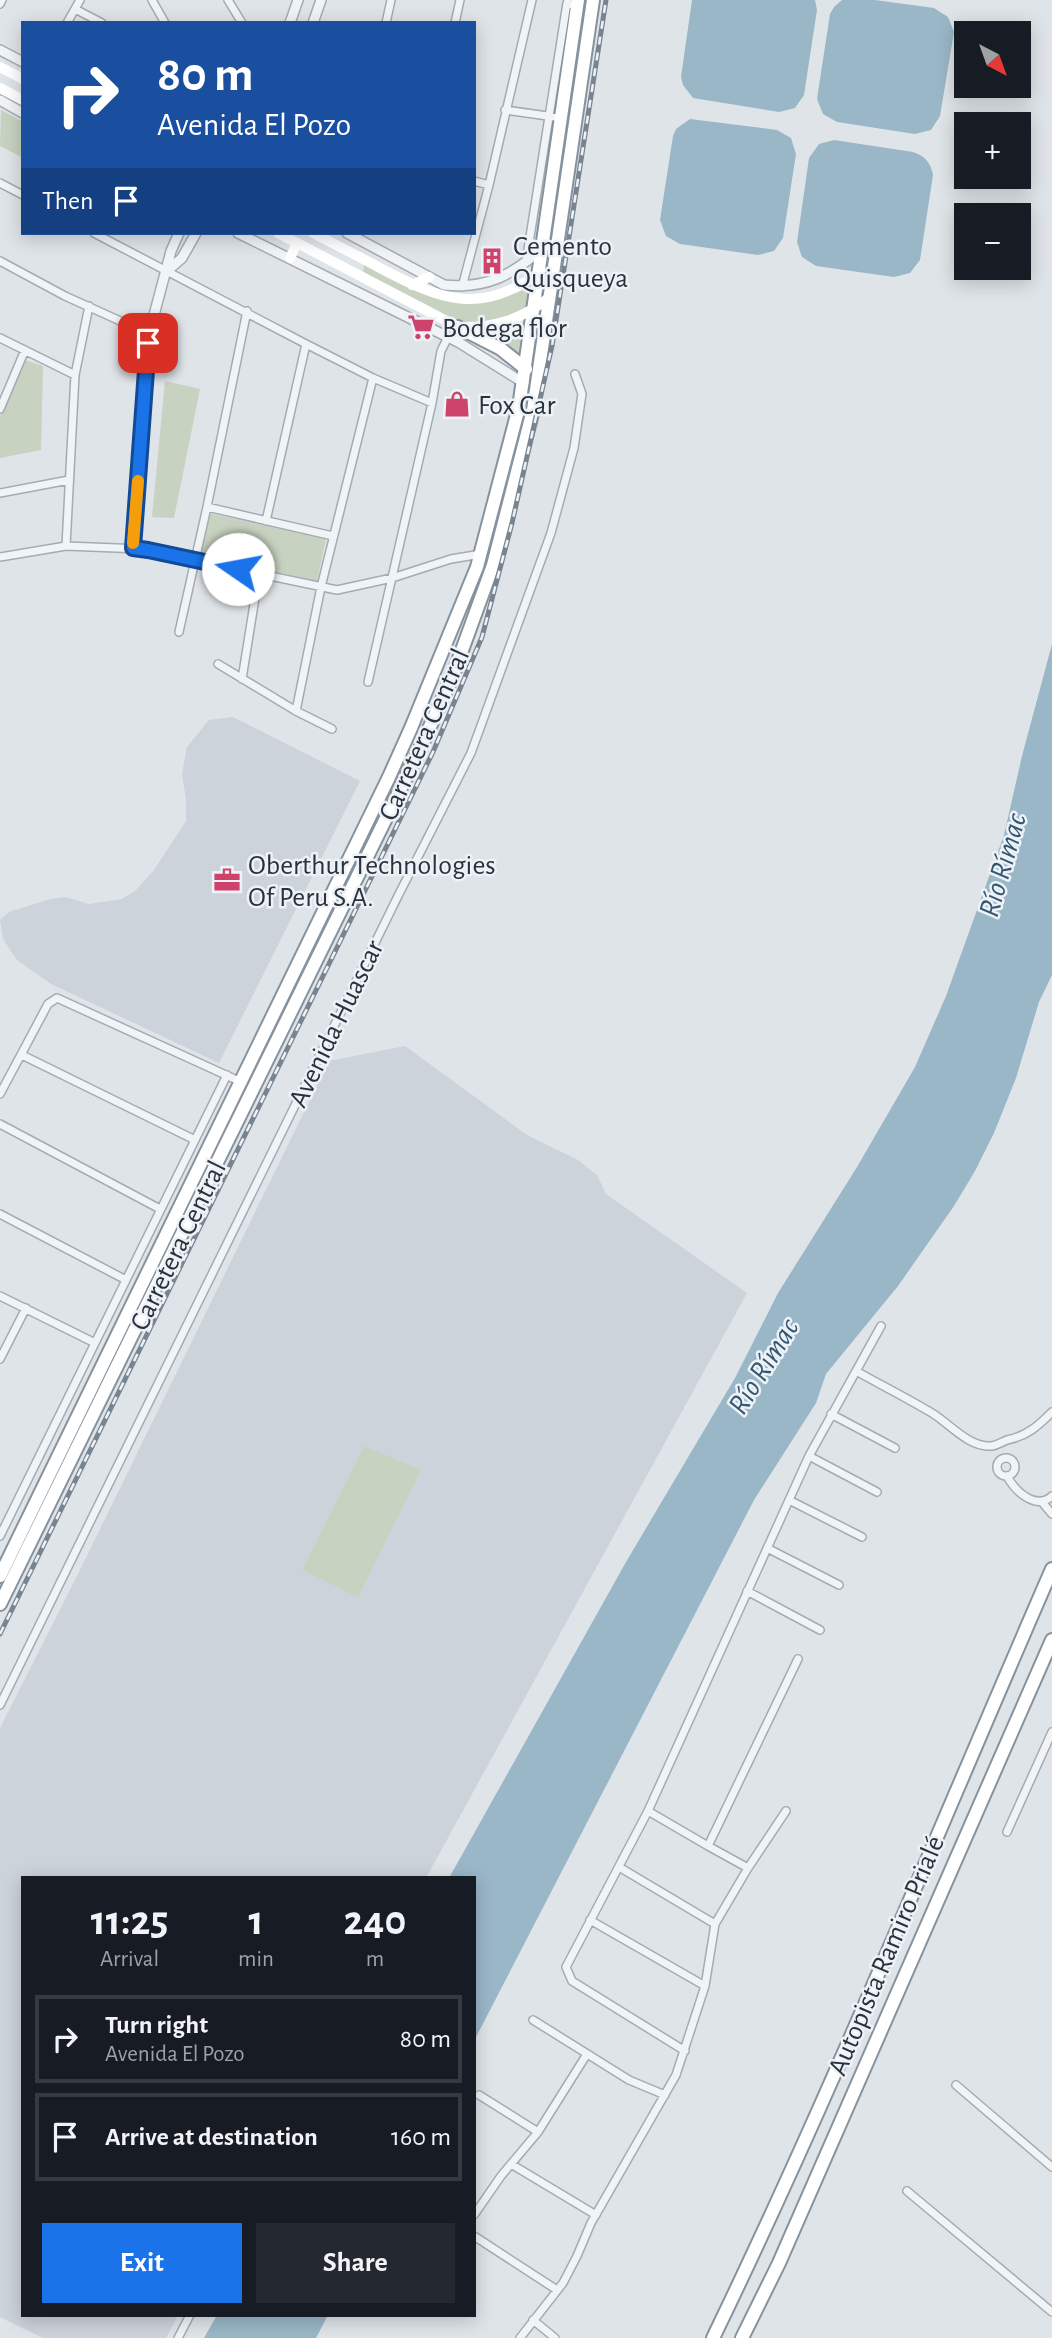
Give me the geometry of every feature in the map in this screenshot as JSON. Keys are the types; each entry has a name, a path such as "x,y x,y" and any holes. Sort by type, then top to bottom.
{"highway":[{"name":"Carretera Central","path":"0,1576 411,729 481,554 524,383 544,248 593,0"},
{"name":"Carretera Central","path":"0,1604 420,749 453,675 493,565 533,410 550,297 562,165 562,118 578,3"},
{"path":"458,327 501,349 526,369"},
{"path":"210,1146 223,1151"},
{"name":"Autopista Ramiro Prialé","path":"713,2338 810,2129 1052,1569"},
{"name":"Autopista Ramiro Prialé","path":"742,2338 779,2263 1052,1640"}],"main road":[{"path":"0,67 21,78"},
{"path":"0,88 21,99"},
{"path":"282,235 458,327 497,325 516,319 550,297"},
{"path":"320,235 435,295 471,299 510,290 525,283 540,271"},
{"path":"289,258 297,243"},
{"path":"354,272 361,262 359,257"},
{"path":"412,285 429,277"}],"street":[{"path":"68,21 80,0"},
{"path":"152,0 164,21"},
{"path":"228,0 241,21"},
{"path":"291,21 298,0"},
{"path":"314,21 321,0"},
{"path":"386,21 391,0"},
{"path":"456,21 460,0"},
{"path":"476,221 489,185 532,0"},
{"path":"526,262 567,3 578,3"},
{"path":"75,9 99,21"},
{"path":"0,50 21,61"},
{"path":"0,100 21,112"},
{"path":"505,110 562,118"},
{"path":"476,182 489,185"},
{"path":"0,183 21,194"},
{"path":"98,235 373,378 432,403"},
{"path":"133,548 149,334 156,301 178,235"},
{"path":"167,271 182,258 195,235"},
{"path":"242,235 448,337 524,383"},
{"path":"351,235 444,285 462,287 508,276 544,248"},
{"path":"462,287 473,235"},
{"path":"0,261 65,296 149,334"},
{"path":"66,545 75,375 89,306"},
{"path":"178,632 247,311"},
{"path":"368,682 432,403 441,351 448,337"},
{"path":"0,338 75,375"},
{"path":"266,521 306,344"},
{"path":"0,409 25,350"},
{"name":"Avenida Huascar","path":"0,1705 393,906 471,754 551,533 573,448 582,394 575,374"},
{"path":"296,710 321,587 373,378"},
{"path":"0,493 69,480"},
{"path":"207,507 333,537"},
{"path":"0,557 66,545 133,548 337,590 392,578 451,559 481,554"},
{"path":"242,680 259,573"},
{"path":"218,664 332,729"},
{"path":"0,1094 48,1004 59,998 239,1081"},
{"path":"22,1055 195,1140"},
{"path":"0,1536 226,1075"},
{"path":"0,1124 160,1209"},
{"path":"0,1214 126,1280"},
{"path":"0,1296 95,1343"},
{"path":"0,1359 26,1308"},
{"path":"685,2051 572,1981 566,1967 648,1811 809,1456 881,1326"},
{"path":"856,1371 935,1415 980,1445 995,1446 1023,1437 1052,1412"},
{"path":"831,1414 895,1448"},
{"path":"809,1456 877,1492"},
{"path":"1007,1476 1012,1485 1027,1498 1046,1502 1052,1496"},
{"path":"789,1500 862,1537"},
{"path":"1042,1502 1052,1514"},
{"path":"767,1548 839,1585"},
{"path":"747,1591 820,1630"},
{"path":"708,1846 798,1659"},
{"path":"1007,1832 1052,1732"},
{"path":"648,1811 748,1868"},
{"path":"520,2338 557,2290 578,2256 596,2215 665,2095 685,2051 705,1986 715,1924 786,1811"},
{"path":"619,1867 715,1924"},
{"path":"590,1920 705,1986"},
{"path":"533,2020 629,2080 665,2095"},
{"path":"476,2212 538,2132 587,2054"},
{"path":"956,2085 1052,2167"},
{"path":"479,2095 538,2132"},
{"path":"511,2164 596,2215"},
{"path":"907,2191 1052,2312"},
{"path":"476,2237 557,2290"},
{"path":"178,2338 189,2317"},
{"path":"533,2320 555,2338"}],"shaded area":[{"name":"Oberthur Technologies Of Peru S.A.","path":"233,717 360,781 219,1063 51,984 17,960 3,939 0,920 9,912 50,899 66,897 89,904 122,899 135,891 154,870 186,821 182,774 187,747 209,720"},
{"path":"405,1046 527,1135 578,1160 597,1175 606,1194 747,1293 427,1876 21,1876 21,2317 177,2317 166,2338 43,2338 0,2317 0,1728 329,1061"}],"green space":[{"path":"1,110 21,121 21,157 0,146"},
{"path":"364,265 422,294 450,301 490,300 530,286 526,309 510,317 492,321 455,321 363,274"},
{"path":"524,324 520,355 479,333 504,330"},
{"path":"25,360 43,366 41,450 0,458 0,416"},
{"path":"165,381 200,389 174,518 152,517"},
{"path":"208,513 326,539 317,581 199,555"},
{"path":"364,1446 421,1470 358,1597 302,1570"}],"water":[{"path":"692,0 815,0 817,10 804,95 795,108 779,112 693,98 683,85 681,77"},
{"path":"842,0 875,0 934,8 948,17 954,32 940,116 931,130 915,134 837,122 823,114 817,99 830,14"},
{"path":"690,119 777,130 791,138 796,154 783,238 774,251 758,255 680,244 666,236 660,220 673,136 676,129"},
{"path":"834,140 913,152 924,158 931,167 933,175 920,260 910,273 894,277 816,266 802,257 797,242 809,158 819,144"},
{"name":"Río Rímac","path":"1052,644 1052,975 1039,1002 1016,1078 994,1133 954,1206 898,1286 826,1374 816,1403 754,1500 476,2037 476,1876 450,1876 626,1562 735,1378 778,1293 857,1167 915,1067 946,996 1004,835"},
{"path":"216,2317 327,2317 316,2338 204,2338"}],"railway":[{"path":"0,1634 433,752 482,637 512,523 552,346 606,0"}],"slow traffic":[{"path":"133,543 138,481"}],"place":[{"name":"Cemento Quisqueya","path":"492,261"},
{"name":"Bodega flor","path":"421,327"},
{"name":"Fox Car","path":"457,404"},
{"name":"Oberthur Technologies Of Peru S.A.","path":"227,880"}],"route":[{"path":"148,343 133,548 238,569"}]}
